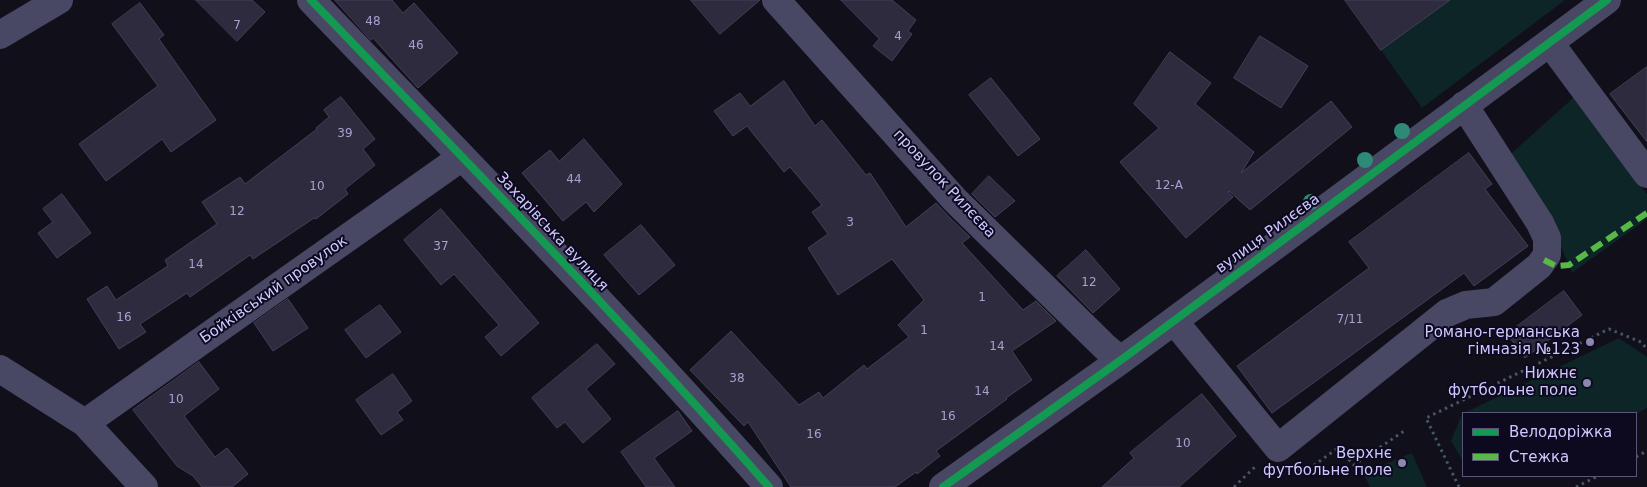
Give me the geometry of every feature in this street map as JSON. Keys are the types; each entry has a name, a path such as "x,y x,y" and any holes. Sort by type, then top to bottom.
{"street":[{"path":"0,35 59,0"},
{"name":"Захарівська вулиця","path":"311,0 708,418 769,487"},
{"name":"провулок Рилєєва","path":"776,0 955,200 1120,360"},
{"name":"вулиця Рилєєва","path":"954,484 1608,0"},
{"path":"1550,43 1647,174"},
{"path":"1174,320 1269,455 1447,313 1466,305 1494,302 1540,266 1547,255 1547,238 1540,223 1464,106"},
{"name":"Бойківський провулок","path":"85,423 462,157"},
{"path":"0,369 85,423 144,487"}],"path":[{"path":"1459,487 1426,418 1610,329 1641,342 1647,349"},
{"path":"1234,487 1269,455 1303,474 1338,448 1354,465 1404,431"},
{"path":"1577,487 1596,477"}],"green space":[{"path":"1450,0 1565,0 1422,108 1381,50"},
{"path":"1574,97 1647,194 1647,219 1572,273 1556,235 1504,160"},
{"name":"Нижнє футбольне поле","path":"1619,338 1647,357 1647,408 1637,413 1466,412"},
{"path":"1462,414 1462,459 1451,441"},
{"name":"Верхнє футбольне поле","path":"1412,453 1427,487 1370,487 1363,473"}],"building":[{"path":"196,0 252,0 265,12 237,41"},
{"path":"335,0 392,0 403,13 414,3 458,53 418,88 373,38 371,40"},
{"path":"691,0 760,0 720,34"},
{"path":"841,0 892,0 916,20 908,31 912,34 892,61 873,46 879,39"},
{"path":"1345,0 1450,0 1381,50"},
{"path":"140,3 164,35 159,39 216,120 171,152 162,139 106,181 79,144 158,86 112,24"},
{"path":"1260,36 1308,66 1281,108 1234,78"},
{"path":"1170,52 1211,83 1195,104 1254,152 1241,173 1331,101 1352,127 1250,210 1229,191 1233,197 1186,238 1120,162 1159,128 1134,104"},
{"path":"1647,67 1647,142 1610,94"},
{"path":"991,78 1040,139 1018,156 969,95"},
{"path":"784,81 815,126 822,120 866,175 870,173 906,227 936,203 970,237 962,243 1023,310 1036,301 1056,321 1012,351 1032,380 936,451 940,456 917,474 916,472 895,487 791,487 748,422 744,426 690,370 731,331 799,405 819,392 823,398 864,365 867,369 909,337 898,325 924,300 892,259 838,295 808,248 828,234 812,212 822,205 790,167 784,172 747,126 733,136 714,111 740,93 750,106"},
{"path":"341,97 375,139 363,149 375,165 345,189 348,194 316,219 314,218 253,259 250,255 190,297 187,293 140,324 146,332 119,349 87,299 107,286 116,300 168,266 165,260 217,224 202,202 240,177 245,184 317,129 329,117 324,110"},
{"path":"584,139 622,184 594,212 586,202 563,221 522,173 550,150 559,161"},
{"path":"1469,153 1492,184 1485,189 1528,246 1474,286 1464,273 1272,413 1237,366 1369,268 1349,242"},
{"path":"989,176 1015,201 995,217 972,194"},
{"path":"62,194 91,233 57,258 38,233 53,222 43,209"},
{"path":"441,209 539,323 501,356 485,337 499,325 454,274 441,285 404,240"},
{"path":"641,225 675,265 639,295 604,255"},
{"path":"1086,250 1120,289 1093,313 1057,276"},
{"path":"1564,291 1582,315 1525,358 1507,334"},
{"path":"288,299 308,328 273,351 254,323"},
{"path":"380,305 401,332 366,358 345,330"},
{"path":"597,344 615,364 586,389 611,419 583,443 565,422 557,428 532,398"},
{"path":"199,362 219,389 184,416 215,457 227,448 248,474 232,487 202,487 193,476 177,466 133,410"},
{"path":"393,374 412,401 397,412 403,420 381,435 356,400"},
{"path":"1202,394 1236,436 1179,487 1102,487 1134,458 1130,453"},
{"path":"678,411 692,431 654,458 675,487 646,487 621,452"}],"marked path":[{"path":"1544,260 1556,266 1569,265 1647,213"}],"cycle path":[{"path":"311,0 600,302 769,487"},
{"path":"943,487 1121,360 1607,0"}],"place":[{"name":"Романо-германська гімназія №123","path":"1590,342"},
{"name":"Нижнє футбольне поле","path":"1587,383"},
{"name":"Верхнє футбольне поле","path":"1402,463"}]}
